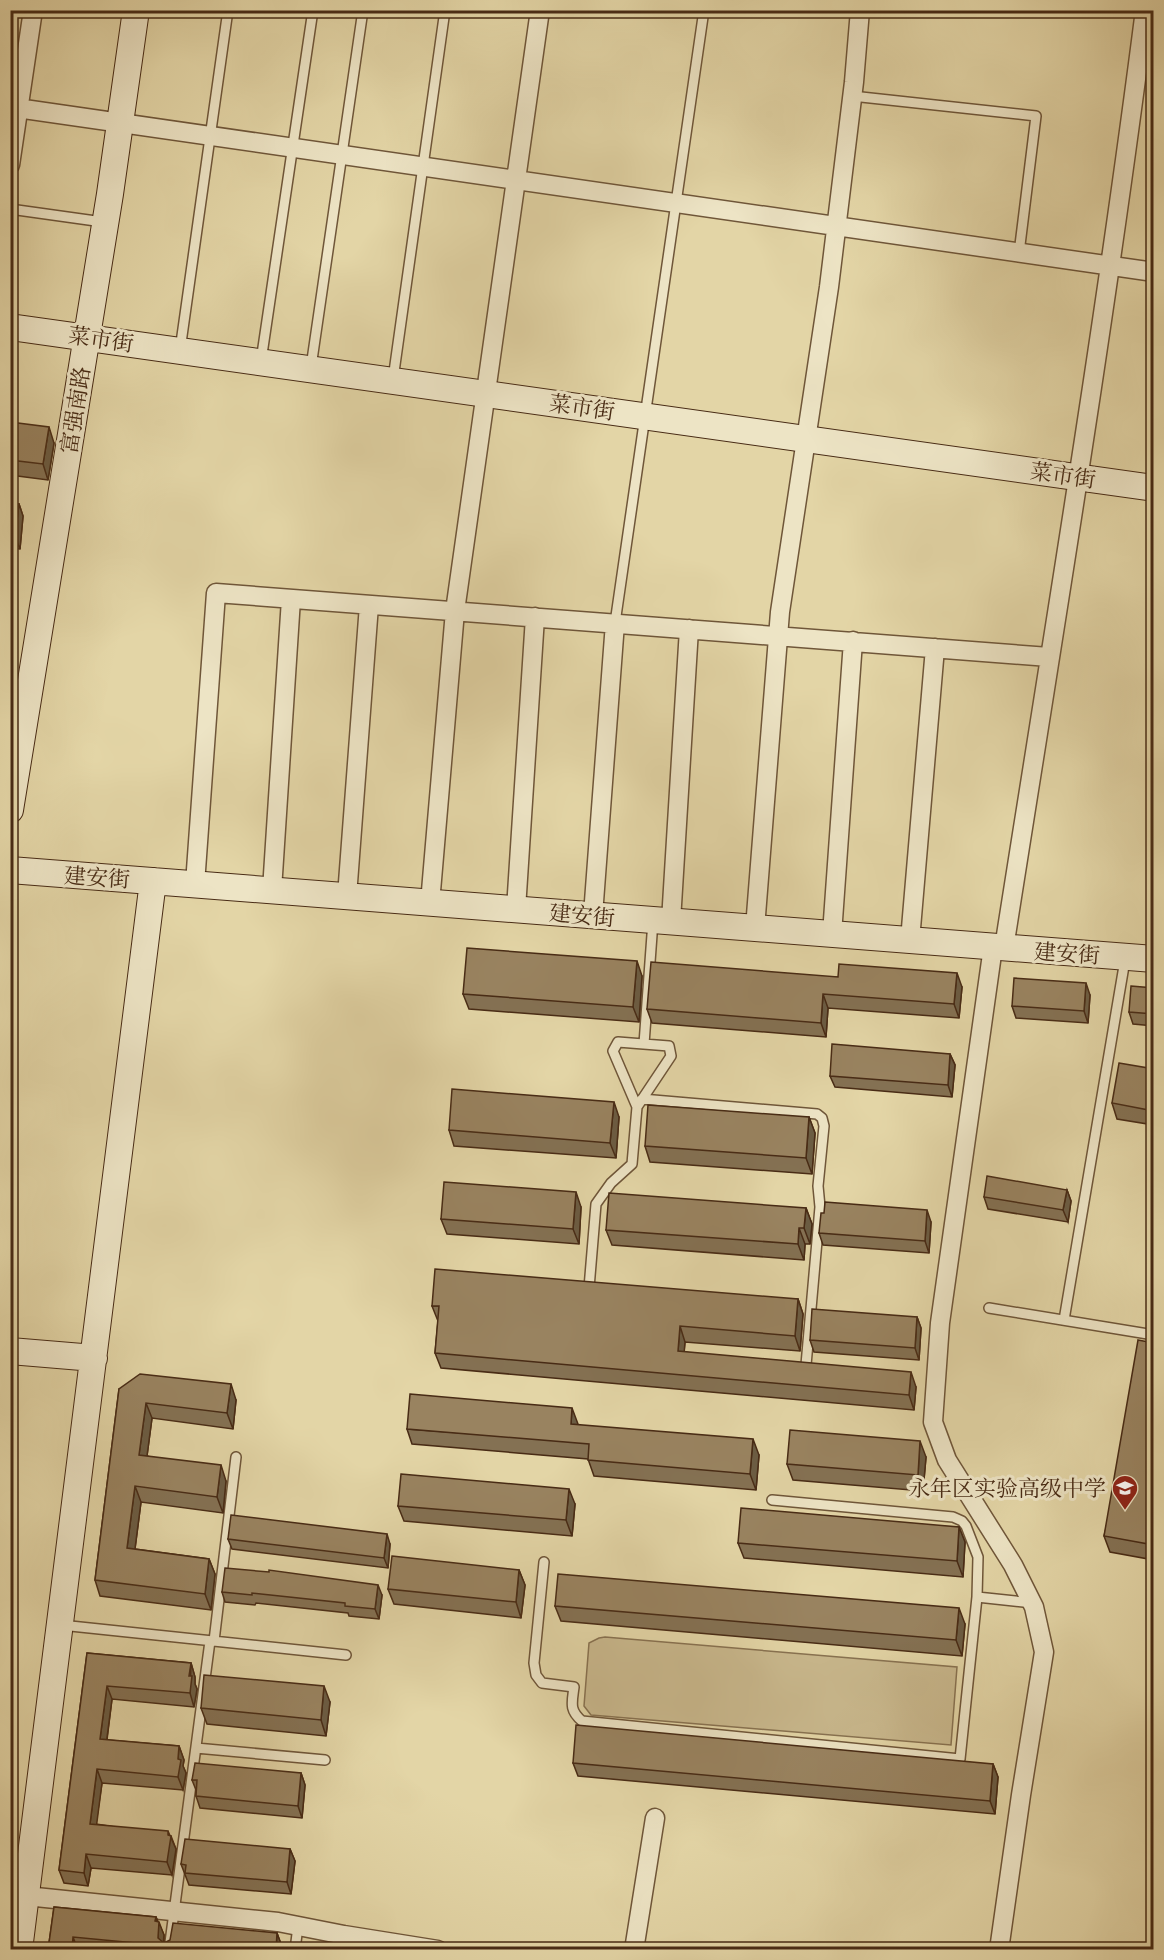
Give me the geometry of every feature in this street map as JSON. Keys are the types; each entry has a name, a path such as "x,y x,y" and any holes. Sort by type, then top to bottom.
{"street":[{"path":"10,165 15,107 33,10"},
{"name":"富强南路","path":"10,810 87,337 136,10"},
{"path":"430,903 455,611 540,10"},
{"path":"755,928 778,635 837,226 860,10"},
{"path":"999,1950 1044,1652 1033,1603 1013,1565 947,1460 933,1422 940,1323 998,947 1078,477 1110,266 1144,10"},
{"path":"15,107 1154,272"},
{"name":"菜市街","path":"10,327 1154,488"},
{"path":"195,884 216,593 1049,657"},
{"path":"272,890 291,599"},
{"path":"346,896 369,604"},
{"path":"516,909 535,617"},
{"path":"593,915 615,623"},
{"path":"662,921 689,629"},
{"path":"832,934 853,641"},
{"path":"910,940 935,648"},
{"name":"建安街","path":"10,870 1154,959"},
{"path":"19,1950 18,1887 145,880"},
{"path":"10,1351 85,1358"},
{"path":"18,1887 61,1625 85,1358"},
{"path":"634,1950 655,1818"},
{"path":"18,1887 174,1911 278,1922 438,1950"}],"lane":[{"path":"180,350 228,10"},
{"path":"261,361 314,10"},
{"path":"311,368 363,10"},
{"path":"393,380 445,10"},
{"path":"615,623 704,10"},
{"path":"852,96 1036,116 1019,253"},
{"path":"10,208 105,222"},
{"path":"644,1044 662,921"},
{"path":"1064,1320 1125,957"},
{"path":"590,1288 596,1204 611,1183 632,1164 640,1103 671,1056 669,1046 618,1042 613,1051 640,1103"},
{"path":"640,1103 817,1113 822,1118 824,1126 818,1186 820,1207 806,1365"},
{"path":"578,1287 601,1289"},
{"path":"800,1305 811,1306"},
{"path":"989,1308 1154,1335"},
{"path":"169,1950 236,1457"},
{"path":"544,1562 534,1663 536,1676 542,1683 574,1688 572,1704 574,1714 582,1721 960,1759 977,1597 978,1557 966,1526 953,1516 772,1500"},
{"path":"977,1597 1033,1603"},
{"path":"61,1625 346,1655"},
{"path":"196,1748 325,1760"},
{"path":"295,1950 298,1926"}],"shaded area":[{"path":"605,1637 957,1667 951,1745 591,1715 584,1706 589,1643"}],"building":[{"path":"10,422 49,427 43,464 10,460"},
{"path":"10,503 19,504 15,537 10,537"},
{"path":"467,948 637,961 633,1007 463,994"},
{"path":"651,962 838,977 839,964 957,973 954,1004 823,994 821,1023 647,1009"},
{"path":"1014,978 1086,983 1084,1011 1012,1006"},
{"path":"1131,986 1154,988 1154,1014 1129,1012"},
{"path":"832,1044 950,1054 948,1085 830,1076"},
{"path":"1119,1063 1154,1069 1154,1111 1112,1103"},
{"path":"452,1089 614,1102 610,1143 449,1130"},
{"path":"648,1105 809,1117 806,1158 645,1146"},
{"path":"987,1176 1067,1190 1063,1210 984,1197"},
{"path":"444,1182 576,1192 573,1229 441,1219"},
{"path":"609,1193 806,1208 804,1228 799,1228 798,1244 606,1230"},
{"path":"825,1202 927,1210 925,1241 819,1233 821,1213 824,1213"},
{"path":"435,1269 798,1299 795,1336 680,1326 678,1351 911,1372 909,1395 435,1353 439,1306 432,1306"},
{"path":"812,1309 917,1317 915,1348 810,1340"},
{"path":"1138,1340 1154,1343 1154,1545 1104,1536"},
{"path":"140,1374 231,1384 227,1413 146,1403 139,1455 221,1465 217,1497 135,1486 127,1548 209,1559 205,1594 95,1580 119,1389"},
{"path":"410,1394 572,1408 571,1424 753,1439 750,1474 588,1460 589,1444 407,1429"},
{"path":"790,1430 920,1441 918,1475 787,1464"},
{"path":"401,1474 569,1489 566,1520 398,1506"},
{"path":"741,1508 959,1527 957,1561 738,1543"},
{"path":"231,1515 387,1534 384,1558 228,1539"},
{"path":"392,1556 519,1570 516,1602 388,1589"},
{"path":"225,1568 269,1572 269,1570 378,1585 375,1609 345,1606 345,1603 222,1592"},
{"path":"558,1574 959,1608 956,1640 555,1606"},
{"path":"87,1653 191,1663 190,1693 107,1686 100,1739 179,1746 178,1759 181,1760 178,1777 97,1769 90,1824 168,1831 168,1835 171,1836 167,1862 86,1854 84,1873 59,1870"},
{"path":"204,1675 324,1686 321,1720 201,1708"},
{"path":"576,1725 993,1764 990,1801 573,1763"},
{"path":"195,1763 301,1773 298,1806 196,1796 197,1780 192,1780"},
{"path":"185,1839 290,1849 287,1882 185,1873 186,1865 181,1864"},
{"path":"54,1907 156,1917 155,1921 159,1922 158,1938 164,1943 170,1940 173,1923 277,1933 276,1950 177,1950 177,1947 73,1937 72,1950 48,1950"}],"place":[{"name":"永年区实验高级中学","path":"1125,1511"}]}
